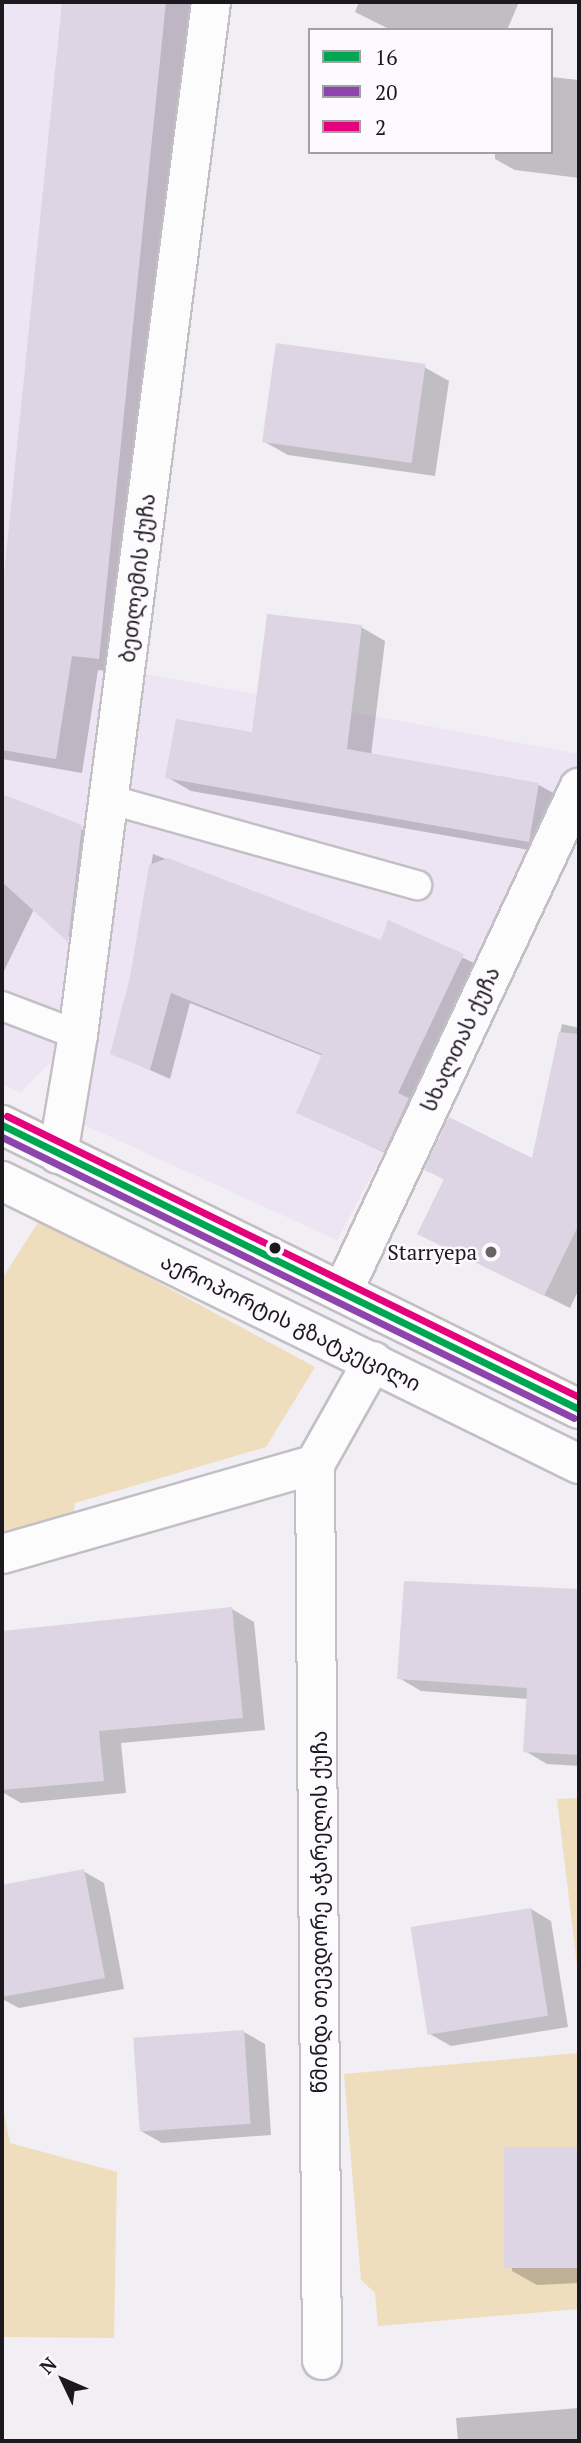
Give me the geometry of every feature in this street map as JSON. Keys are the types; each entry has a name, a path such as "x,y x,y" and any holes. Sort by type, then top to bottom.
{"main road":[{"name":"ბეთლემის ქუჩა","path":"58,1154 78,1035 211,2"},
{"name":"სხალთას ქუჩა","path":"343,1291 579,788"},
{"path":"2,1125 579,1409"},
{"name":"აეროპორტის გზატკეცილი","path":"2,1181 579,1464"},
{"name":"წმინდა თევდორე აჭარელის ქუჩა","path":"322,2360 315,1464 373,1361"},
{"path":"2,1554 315,1464"}],"lane":[{"path":"108,799 417,885"},
{"path":"2,1006 78,1035"}],"shaded area":[{"path":"2,2 211,2 125,670 579,754 579,785 337,1240 80,1123 77,1036 20,1093 2,1084"},
{"path":"40,1219 315,1367 266,1447 75,1503 71,1534 2,1554 2,1279"},
{"path":"579,1798 579,1982 557,1799"},
{"path":"579,2053 579,2309 378,2326 375,2293 361,2280 344,2074"},
{"path":"2,2102 10,2143 117,2172 114,2338 2,2337"}],"building":[{"path":"62,2 166,2 99,659 72,656 56,759 2,750 2,595"},
{"path":"276,343 426,364 412,463 262,442"},
{"path":"267,614 362,625 347,749 539,783 529,842 165,778 176,719 252,732"},
{"path":"2,794 82,825 68,942 2,882"},
{"path":"168,858 381,940 388,920 464,954 398,1093 409,1098 384,1152 296,1113 322,1054 171,993 150,1070 110,1054 130,977 149,865"},
{"path":"559,1032 579,1034 579,1224 544,1296 417,1234 444,1179 424,1170 449,1117 532,1158"},
{"path":"404,1581 579,1589 579,1755 523,1752 527,1688 397,1679"},
{"path":"232,1607 243,1718 99,1731 104,1781 2,1790 2,1631"},
{"path":"84,1869 105,1978 2,1997 2,1885"},
{"path":"531,1908 548,2016 428,2035 411,1927"},
{"path":"244,2030 251,2124 140,2132 133,2038"},
{"path":"504,2147 579,2147 579,2268 504,2268"}],"transit line":[{"name":"2","path":"7,1116 579,1397"},
{"name":"16","path":"2,1125 579,1409"},
{"name":"20","path":"2,1137 574,1418"}],"place":[{"name":"Starryepa","path":"491,1252"}]}
